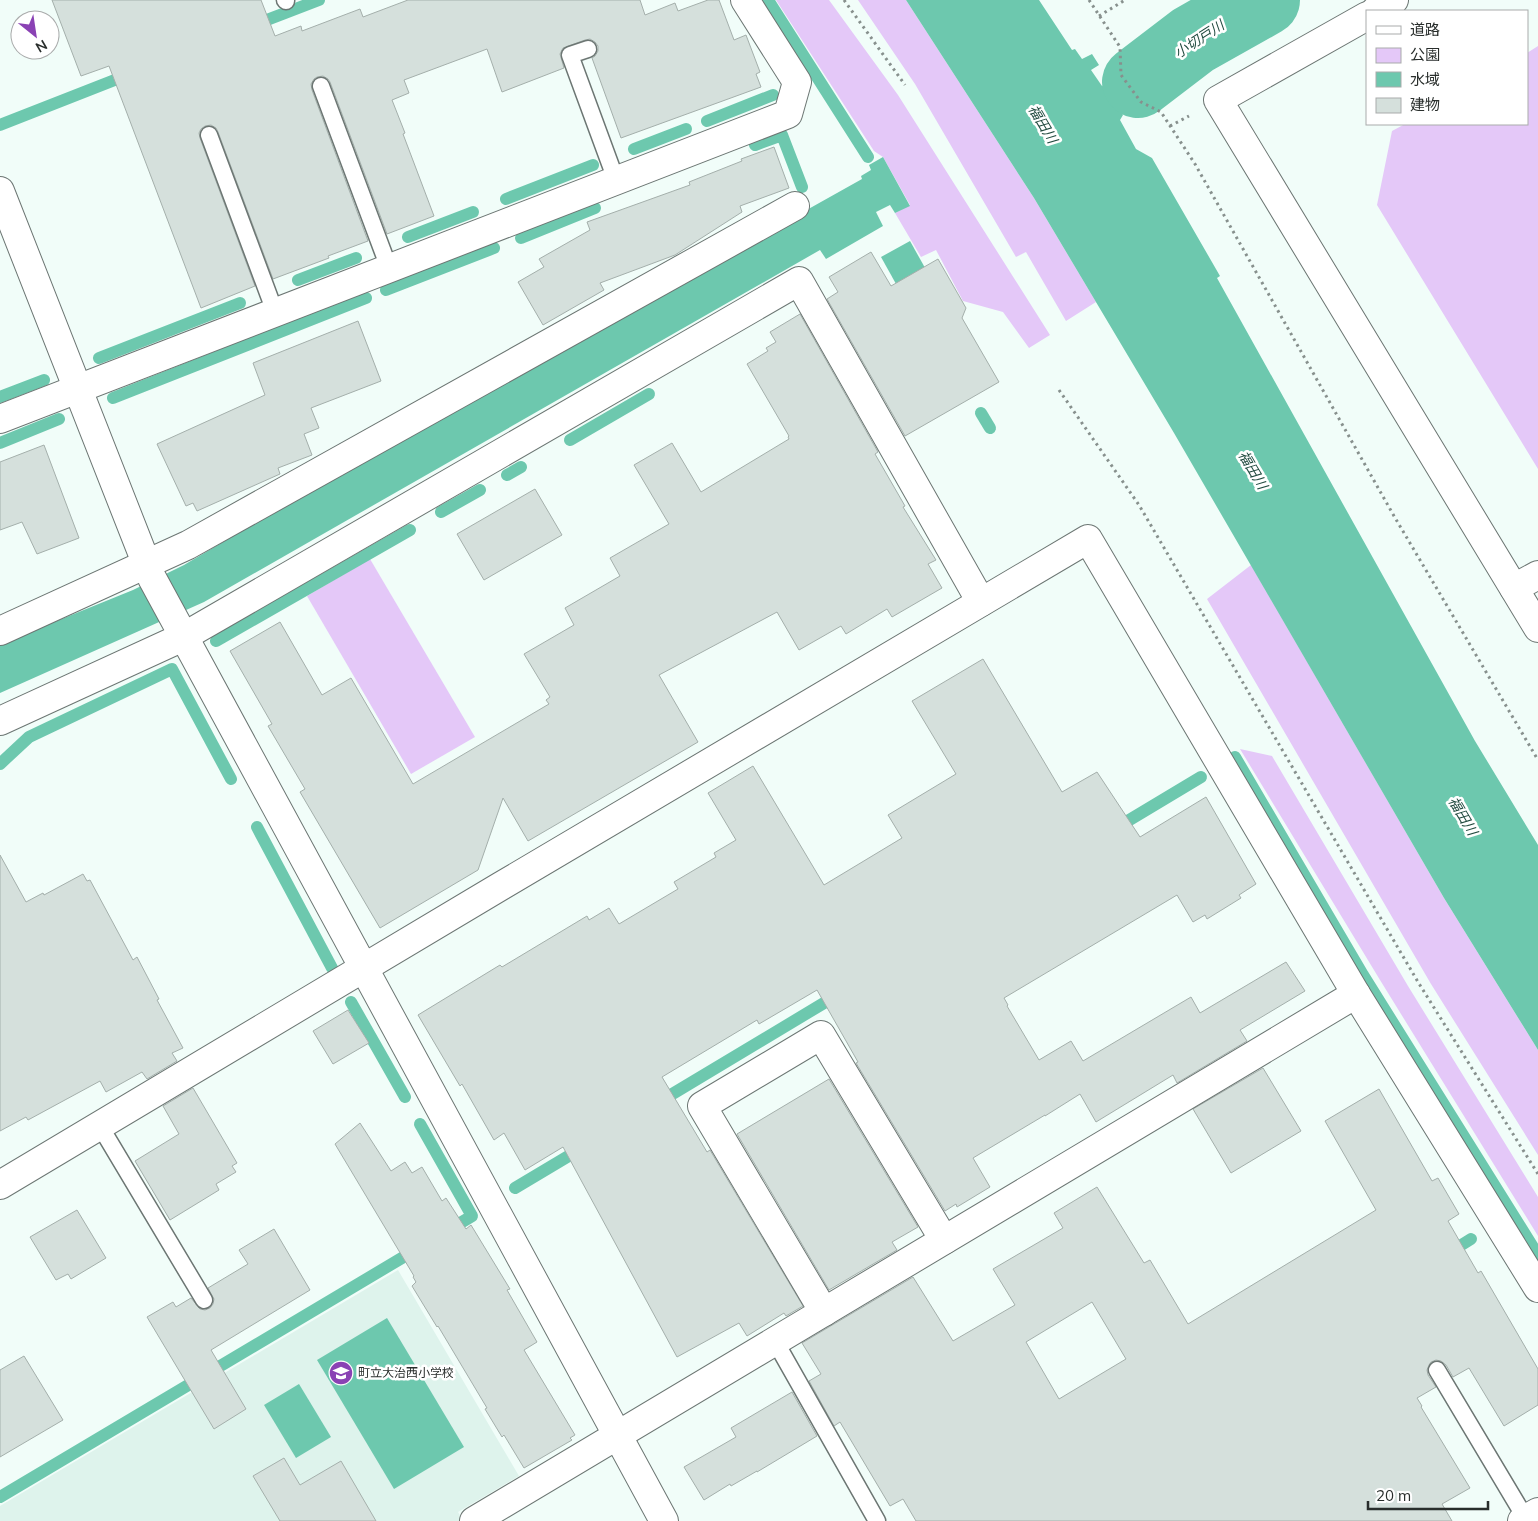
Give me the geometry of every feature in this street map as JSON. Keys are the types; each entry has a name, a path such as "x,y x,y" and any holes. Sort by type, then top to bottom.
{"street":[{"path":"0,419 788,114 797,82 745,0"},
{"path":"1377,10 1394,0"},
{"path":"1366,17 1218,100 1538,628"},
{"path":"0,191 149,571 178,628 664,1521"},
{"path":"0,631 149,571 188,545 795,206"},
{"path":"0,721 178,628 799,281 980,602"},
{"path":"0,1185 1088,539 1356,994 1538,1288"},
{"path":"1514,588 1538,575"},
{"path":"474,1521 1356,994"},
{"path":"824,1312 702,1106 821,1035 944,1240"}],"lane":[{"path":"588,49 570,56 616,180"},
{"path":"321,86 389,268"},
{"path":"208,135 275,312"},
{"path":"100,1126 204,1300"},
{"path":"775,1341 877,1521"},
{"path":"1437,1370 1529,1517"}],"path":[{"path":"844,0 906,85"},
{"path":"1089,0 1120,47 1120,76 1141,102 1161,112 1195,164 1394,516 1538,760"},
{"path":"1099,16 1125,0"},
{"path":"1059,390 1139,505 1418,982 1538,1174"}],"shaded area":[{"name":"町立大治西小学校","path":"398,1270 519,1476 458,1512 463,1521 0,1521 0,1506"}],"green space":[{"path":"776,0 829,0 898,95 1050,335 1029,348 1003,312 963,301 936,250 921,257 895,213 910,205 883,157 874,151"},
{"path":"858,0 906,0 1034,198 1096,302 1066,321 1026,252 1016,257 915,84"},
{"path":"1538,46 1538,469 1377,205 1392,131 1403,125 1528,125 1528,52"},
{"path":"370,559 475,737 411,774 307,596"},
{"path":"1251,565 1444,898 1538,1050 1538,1155 1431,984 1207,599"},
{"path":"1240,749 1272,756 1408,986 1538,1197 1538,1236 1380,980"}],"water":[{"name":"福田川","path":"906,0 1039,0 1072,50 1075,49 1082,59 1092,54 1099,65 1091,70 1102,86 1107,87 1123,115 1120,120 1136,149 1152,158 1220,276 1217,278 1475,741 1538,845 1538,1050 1444,898 1174,433 1034,198"},
{"path":"883,157 910,206 895,213 890,205 876,212 883,226 826,259 820,250 204,602 0,693 0,644 133,590 184,565 411,431 862,179 861,176 871,170 869,165"},
{"path":"910,241 948,309 910,309 881,257"},
{"path":"387,1318 464,1447 394,1489 317,1360"},
{"path":"299,1384 331,1437 296,1458 264,1405"}],"building":[{"path":"52,0 261,0 275,36 301,26 302,31 360,9 363,17 408,0 640,0 645,15 675,3 678,11 708,0 719,0 734,40 746,35 760,72 756,74 761,87 621,138 592,58 598,51 598,46 590,39 563,48 560,54 564,68 502,92 487,49 404,80 409,93 392,100 434,216 387,234 330,82 323,76 317,77 311,84 312,90 368,241 273,279 218,132 211,125 205,126 199,133 200,138 255,286 201,308 109,66 81,76 60,21 60,10 56,10"},
{"path":"774,147 789,188 740,206 742,212 675,255 600,283 604,290 543,325 518,282 544,267 539,259 590,230 587,222 690,185 689,182"},
{"path":"871,252 891,286 938,259 966,308 962,318 999,382 905,436 827,299 838,292 829,277"},
{"path":"800,314 878,452 875,454 905,506 903,507 936,560 928,564 942,588 892,617 887,609 846,634 841,626 799,650 777,612 659,675 698,742 528,841 503,798 478,870 380,928 300,792 305,789 268,726 272,724 230,651 280,622 322,695 351,678 413,784 549,704 546,700 550,697 524,654 574,625 565,608 620,576 610,558 669,524 634,465 672,443 701,492 789,439 747,364 768,351 766,348 776,342 770,332"},
{"path":"358,321 381,381 311,408 319,428 304,434 312,455 278,468 280,474 197,511 193,503 186,506 157,444 265,395 253,363"},
{"path":"44,445 79,538 37,554 22,522 0,530 0,462"},
{"path":"535,489 562,535 484,580 457,534"},
{"path":"983,659 1062,792 1097,772 1140,837 1206,797 1256,884 1239,895 1241,898 1207,919 1205,915 1193,922 1177,895 1004,998 1039,1060 1071,1041 1083,1061 1191,997 1200,1013 1286,962 1305,991 1240,1030 1247,1041 1177,1083 1173,1075 1096,1122 1080,1094 973,1158 990,1187 957,1207 956,1204 945,1211 856,1063 858,1062 817,990 759,1024 757,1020 662,1077 707,1152 710,1150 803,1306 786,1316 784,1313 747,1336 739,1323 677,1357 563,1147 525,1170 504,1133 494,1140 462,1084 460,1086 418,1015 500,965 502,967 587,916 589,920 609,908 619,924 678,889 674,882 716,857 714,853 736,840 708,793 753,766 824,885 902,838 888,815 956,774 912,701"},
{"path":"0,855 26,902 43,893 44,895 83,874 87,881 90,880 133,960 137,957 159,999 157,1000 183,1048 172,1053 177,1061 147,1079 142,1072 106,1092 100,1081 28,1120 26,1117 0,1131"},
{"path":"348,1010 369,1043 333,1064 313,1031"},
{"path":"1263,1068 1301,1131 1231,1173 1193,1109"},
{"path":"829,1079 918,1227 892,1242 897,1250 829,1290 737,1134"},
{"path":"193,1088 237,1163 232,1166 236,1172 216,1184 219,1190 170,1220 135,1161 179,1134 163,1106"},
{"path":"1379,1089 1432,1181 1438,1178 1459,1214 1448,1221 1478,1273 1481,1271 1538,1369 1538,1405 1504,1426 1469,1368 1453,1377 1446,1365 1441,1361 1436,1360 1429,1365 1428,1375 1436,1387 1417,1398 1470,1488 1442,1504 1452,1521 916,1521 903,1499 890,1506 840,1422 834,1426 809,1381 821,1374 802,1343 913,1277 953,1341 1015,1305 993,1269 1063,1228 1054,1213 1097,1187 1144,1263 1150,1260 1188,1324 1376,1210 1325,1121","holes":["1092,1302 1126,1359 1059,1399 1026,1342"]},
{"path":"360,1123 391,1171 405,1162 412,1173 422,1167 442,1201 446,1198 466,1229 471,1225 510,1289 507,1290 537,1342 524,1350 575,1435 570,1438 572,1440 524,1468 504,1435 502,1437 485,1409 487,1408 412,1286 416,1282 414,1276 335,1144"},
{"path":"77,1210 106,1258 71,1279 68,1274 56,1280 30,1237"},
{"path":"274,1229 310,1290 211,1350 246,1409 214,1429 147,1317 173,1302 176,1307 191,1298 200,1309 210,1308 214,1299 208,1288 248,1264 239,1250"},
{"path":"24,1356 63,1420 0,1457 0,1370"},
{"path":"792,1392 817,1436 757,1472 731,1486 730,1484 704,1500 684,1467 736,1437 731,1428"},
{"path":"284,1458 300,1485 341,1461 376,1521 280,1521 253,1476"}],"waterway":[{"path":"254,25 319,0"},
{"path":"768,0 868,157"},
{"name":"小切戸川","path":"1138,82 1193,40 1264,0"},
{"path":"0,125 130,74"},
{"path":"707,121 773,95"},
{"path":"634,149 686,129"},
{"path":"755,145 782,135 802,187"},
{"path":"506,199 593,165"},
{"path":"521,238 595,208"},
{"path":"408,237 473,212"},
{"path":"386,290 494,248"},
{"path":"298,280 356,258"},
{"path":"113,398 366,298"},
{"path":"99,358 240,303"},
{"path":"0,397 44,380"},
{"path":"570,440 649,394"},
{"path":"981,413 990,428"},
{"path":"0,443 59,419"},
{"path":"507,475 521,467"},
{"path":"441,512 480,490"},
{"path":"216,641 410,530"},
{"path":"0,764 29,737 172,669 231,779"},
{"path":"1235,757 1363,975 1538,1255"},
{"path":"1116,828 1201,777"},
{"path":"257,827 332,968"},
{"path":"659,1102 839,994"},
{"path":"351,1002 405,1097"},
{"path":"420,1124 472,1216 447,1231"},
{"path":"515,1188 582,1148"},
{"path":"1447,1254 1471,1239"},
{"path":"0,1497 417,1249"}],"place":[{"name":"町立大治西小学校","path":"341,1373"}]}
